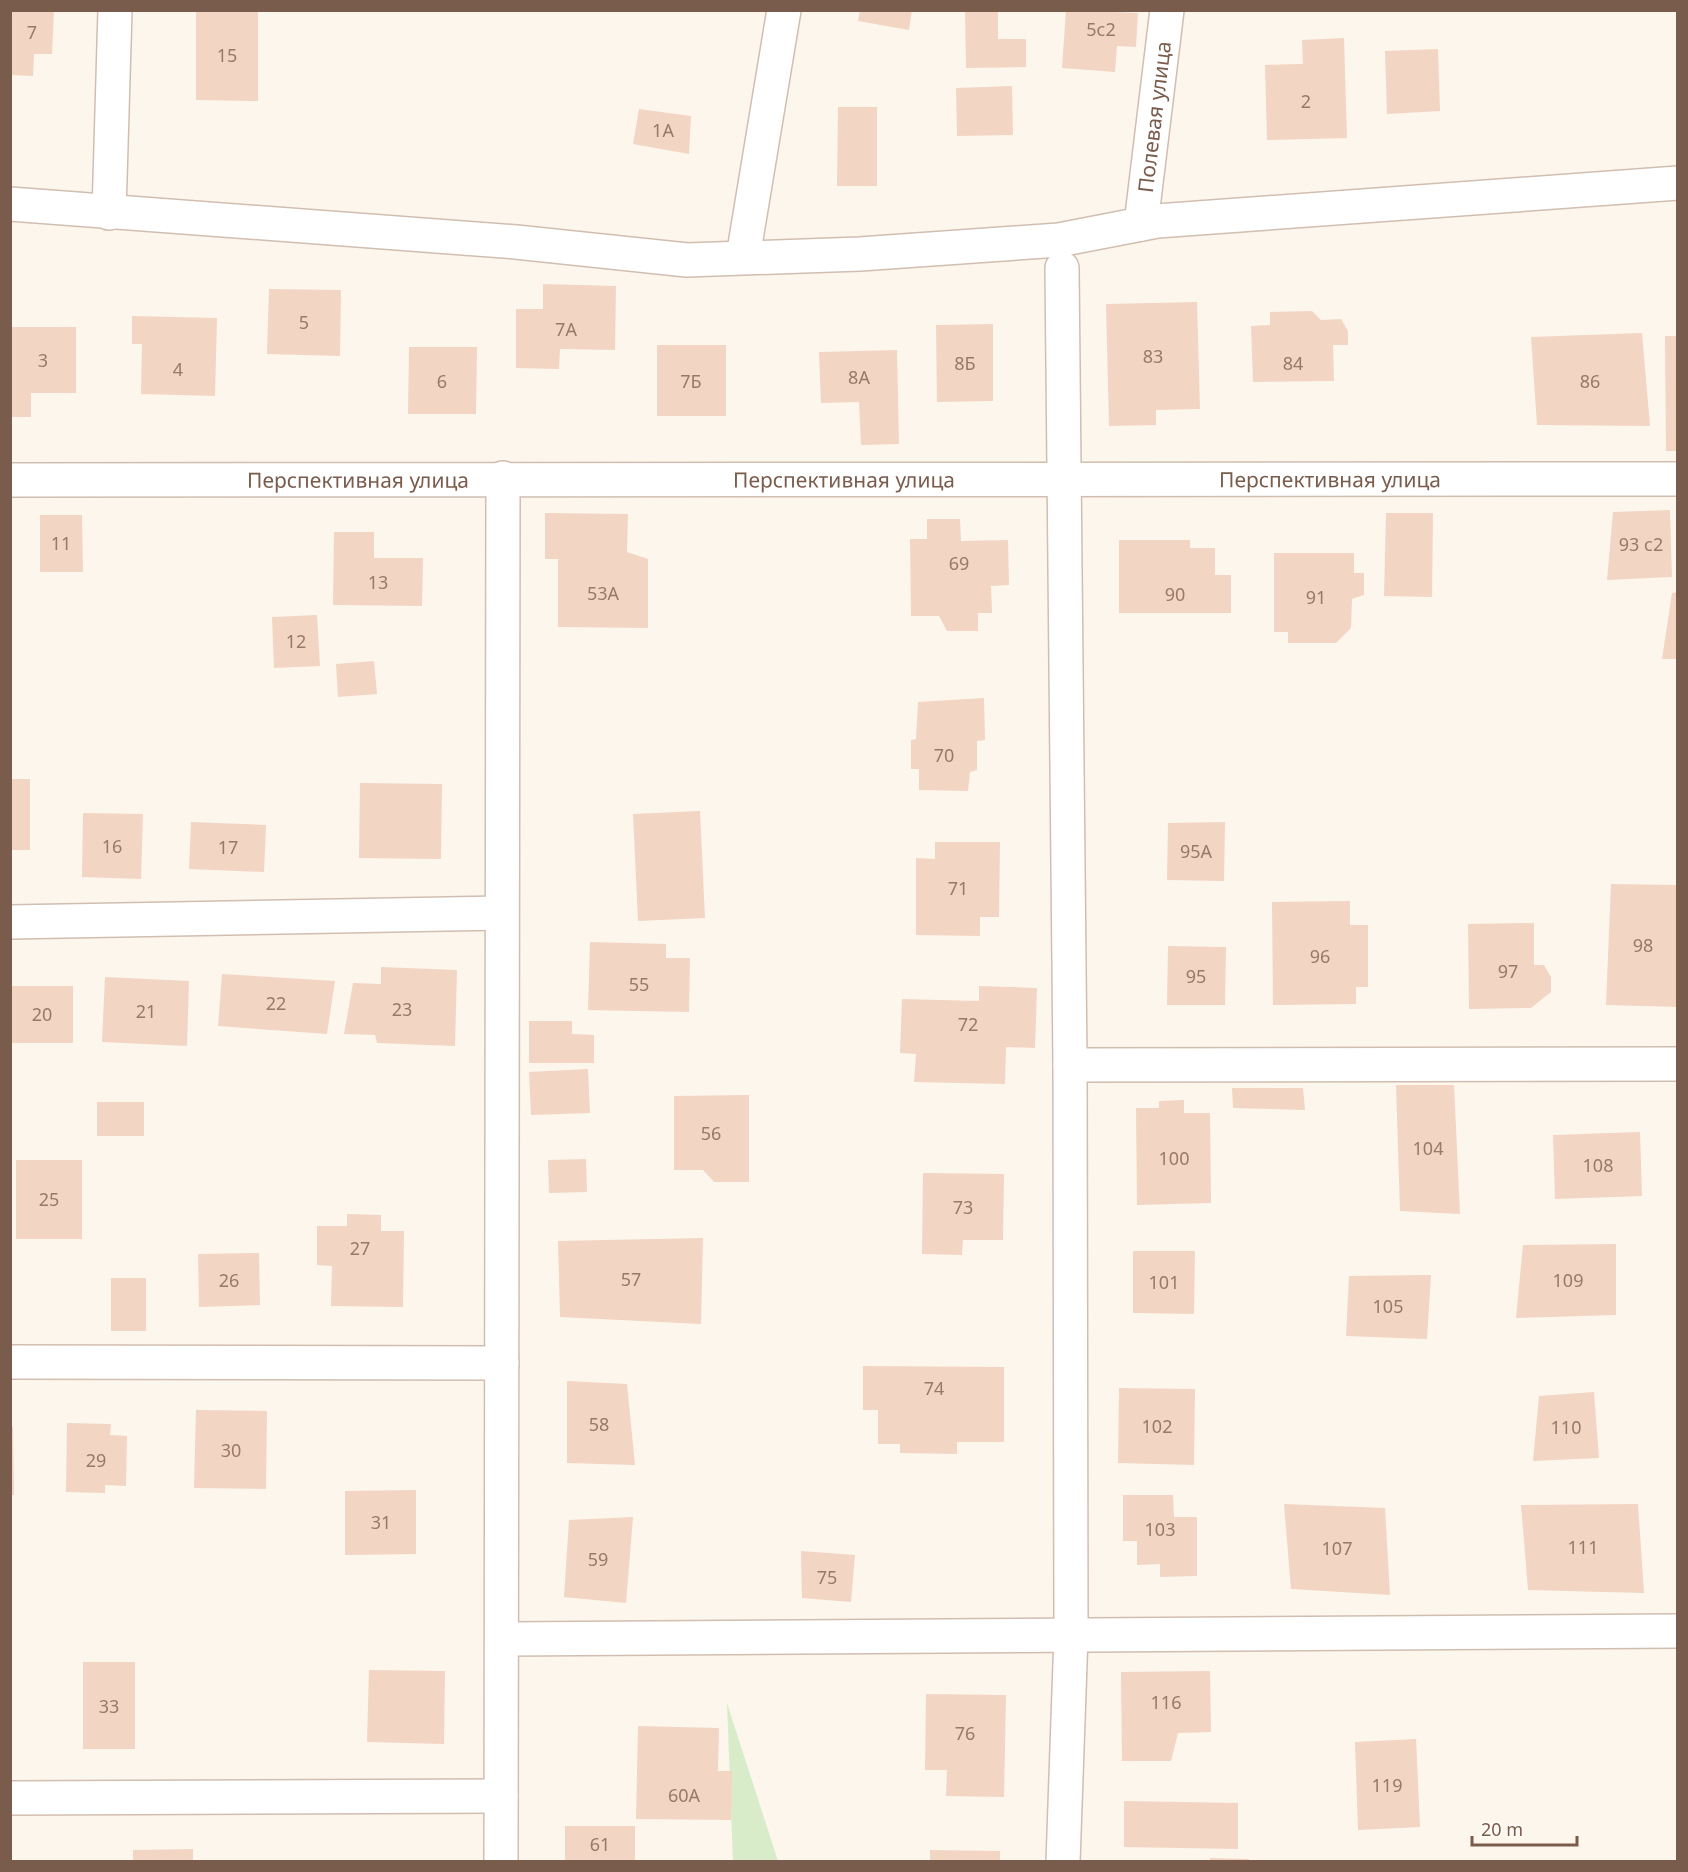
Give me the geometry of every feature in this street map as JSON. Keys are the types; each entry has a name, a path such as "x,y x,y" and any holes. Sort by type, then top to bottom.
{"street":[{"path":"109,213 115,10"},
{"path":"743,257 784,10"},
{"name":"Полевая улица","path":"1141,224 1167,10"},
{"path":"10,204 516,242 687,260 860,254 1059,240 1141,224 1677,183"},
{"path":"1062,268 1062,479 1070,1065 1071,1635 1063,1862"},
{"path":"501,1862 503,478"},
{"name":"Перспективная улица","path":"10,480 1677,479"},
{"path":"10,922 502,913"},
{"path":"1070,1065 1677,1064"},
{"path":"10,1362 502,1363"},
{"path":"503,1639 1677,1631"},
{"path":"10,1798 501,1796"}],"green space":[{"path":"727,1703 778,1861 733,1861"}],"building":[{"path":"10,10 54,10 52,54 34,54 33,76 10,75"},
{"path":"196,10 258,10 258,101 196,100"},
{"path":"860,10 912,10 909,30 858,21"},
{"path":"965,10 998,10 998,39 1026,39 1026,67 966,68"},
{"path":"1066,10 1138,13 1136,47 1117,46 1115,72 1062,68"},
{"path":"1344,38 1347,138 1267,140 1265,65 1303,64 1302,40"},
{"path":"1438,49 1440,111 1387,114 1385,51"},
{"path":"1012,86 1013,135 957,136 956,88"},
{"path":"838,107 877,107 877,186 837,186"},
{"path":"639,109 691,116 689,154 633,144"},
{"path":"543,284 616,286 615,350 560,349 559,369 516,368 516,309 543,309"},
{"path":"269,289 341,290 340,356 267,354"},
{"path":"1197,302 1200,409 1156,410 1156,425 1109,426 1106,304"},
{"path":"1312,311 1321,320 1341,319 1348,331 1348,345 1333,345 1334,381 1253,382 1251,326 1270,325 1270,312"},
{"path":"132,316 217,318 215,396 141,394 142,344 132,344"},
{"path":"993,324 993,401 937,402 936,325"},
{"path":"10,327 76,327 76,393 31,393 31,417 10,417"},
{"path":"1642,333 1650,426 1537,425 1531,337"},
{"path":"1665,336 1678,336 1678,451 1666,451"},
{"path":"657,345 726,345 726,416 657,416"},
{"path":"409,347 477,347 476,414 408,414"},
{"path":"897,350 899,444 861,445 859,402 821,403 819,352"},
{"path":"1670,510 1672,577 1607,580 1613,512"},
{"path":"545,513 628,514 627,552 648,559 648,628 558,627 558,559 545,559"},
{"path":"1386,513 1433,513 1432,597 1384,596"},
{"path":"40,515 82,515 83,572 40,572"},
{"path":"927,519 960,519 961,541 1008,540 1009,585 991,586 992,613 978,613 978,631 947,631 939,616 911,616 910,539 927,539"},
{"path":"334,532 374,532 374,558 423,558 422,606 333,605"},
{"path":"1119,540 1190,540 1190,548 1215,548 1215,575 1231,575 1231,613 1119,613"},
{"path":"1274,553 1354,553 1354,573 1364,573 1364,595 1352,599 1351,628 1336,643 1288,643 1288,632 1274,632"},
{"path":"1678,592 1678,659 1662,659 1672,593"},
{"path":"317,615 320,666 274,668 272,617"},
{"path":"374,661 377,694 338,697 336,664"},
{"path":"984,698 985,740 977,741 977,770 970,772 968,791 919,790 919,769 911,769 911,740 916,739 918,702"},
{"path":"10,779 30,779 30,850 10,850"},
{"path":"360,783 442,784 441,859 359,858"},
{"path":"700,811 705,918 638,921 633,814"},
{"path":"83,813 143,814 141,879 82,877"},
{"path":"191,822 266,825 264,872 189,869"},
{"path":"1225,822 1224,881 1167,880 1168,823"},
{"path":"935,842 1000,842 999,917 980,917 980,936 916,935 916,858 935,859"},
{"path":"1611,884 1678,885 1678,1007 1606,1005"},
{"path":"1350,901 1350,925 1368,925 1368,987 1356,987 1356,1004 1273,1005 1272,902"},
{"path":"1534,923 1534,965 1544,965 1551,977 1551,992 1531,1008 1469,1009 1468,924"},
{"path":"590,942 666,944 666,958 690,958 689,1012 588,1010"},
{"path":"1168,946 1226,947 1225,1005 1167,1005"},
{"path":"381,967 457,970 455,1046 377,1043 375,1035 344,1034 353,983 381,984"},
{"path":"222,974 335,981 327,1034 218,1026"},
{"path":"105,977 189,981 187,1046 102,1042"},
{"path":"10,986 73,986 73,1043 10,1043"},
{"path":"979,986 1037,988 1035,1048 1006,1047 1005,1084 914,1082 916,1054 900,1053 902,999 979,1001"},
{"path":"529,1021 572,1021 572,1034 594,1035 594,1063 529,1063"},
{"path":"588,1069 590,1113 531,1115 529,1072"},
{"path":"1396,1085 1454,1085 1460,1214 1400,1211"},
{"path":"1232,1088 1303,1088 1305,1110 1233,1108"},
{"path":"749,1095 749,1182 714,1182 703,1170 674,1170 674,1096"},
{"path":"1184,1100 1184,1113 1210,1113 1211,1203 1137,1205 1136,1108 1159,1108 1159,1101"},
{"path":"97,1102 144,1102 144,1136 97,1136"},
{"path":"1640,1132 1642,1196 1555,1199 1553,1135"},
{"path":"586,1159 587,1192 549,1193 548,1160"},
{"path":"16,1160 82,1160 82,1239 16,1239"},
{"path":"923,1173 1004,1174 1003,1240 963,1240 962,1255 922,1254"},
{"path":"347,1214 381,1215 381,1231 404,1231 403,1307 331,1306 332,1266 317,1265 317,1226 347,1226"},
{"path":"703,1238 701,1324 560,1317 558,1241"},
{"path":"1616,1244 1616,1315 1516,1318 1523,1245"},
{"path":"1133,1251 1195,1251 1194,1314 1133,1313"},
{"path":"259,1253 260,1305 199,1307 198,1254"},
{"path":"1431,1275 1427,1339 1346,1336 1349,1276"},
{"path":"111,1278 146,1278 146,1331 111,1331"},
{"path":"863,1366 1004,1367 1004,1442 957,1442 957,1454 900,1453 900,1444 878,1444 878,1410 863,1410"},
{"path":"567,1381 627,1384 635,1465 567,1463"},
{"path":"1119,1388 1195,1389 1194,1465 1118,1463"},
{"path":"1594,1392 1599,1458 1533,1461 1539,1396"},
{"path":"196,1410 267,1411 266,1489 194,1488"},
{"path":"67,1423 111,1424 110,1435 127,1436 126,1486 105,1485 105,1493 66,1492"},
{"path":"10,1427 13,1427 14,1495 10,1495"},
{"path":"416,1490 416,1554 345,1555 345,1491"},
{"path":"1123,1495 1173,1495 1174,1517 1197,1517 1197,1576 1160,1577 1160,1564 1137,1565 1137,1541 1123,1541"},
{"path":"1284,1504 1385,1508 1390,1595 1291,1589"},
{"path":"1638,1504 1644,1593 1528,1590 1521,1505"},
{"path":"633,1517 626,1603 564,1597 569,1520"},
{"path":"801,1551 855,1555 851,1602 802,1598"},
{"path":"83,1662 135,1662 135,1749 83,1749"},
{"path":"369,1670 445,1671 444,1744 367,1742"},
{"path":"1210,1671 1211,1732 1178,1733 1171,1761 1122,1761 1121,1672"},
{"path":"926,1694 1006,1695 1004,1797 946,1796 947,1770 925,1770"},
{"path":"638,1726 719,1728 718,1771 732,1771 731,1820 636,1819"},
{"path":"1416,1739 1420,1827 1358,1830 1355,1742"},
{"path":"1124,1801 1238,1803 1238,1849 1124,1847"},
{"path":"565,1826 635,1826 635,1862 565,1862"},
{"path":"193,1849 193,1862 133,1862 133,1850"},
{"path":"930,1850 1000,1851 1000,1862 930,1862"},
{"path":"1210,1858 1249,1859 1249,1862 1210,1862"}]}
